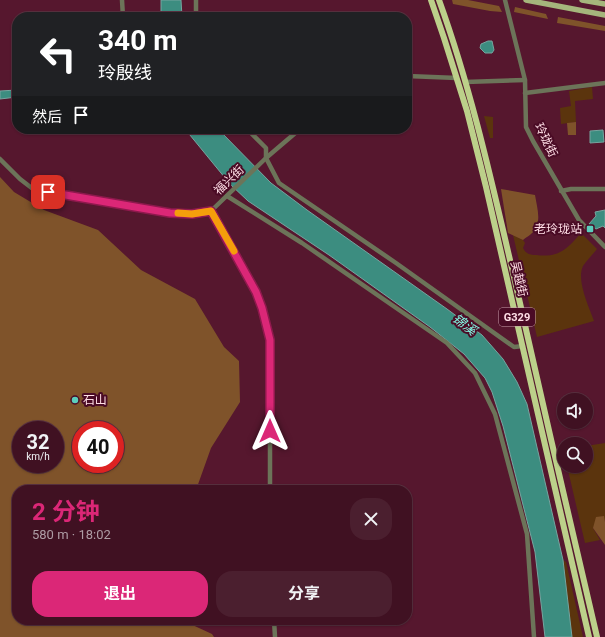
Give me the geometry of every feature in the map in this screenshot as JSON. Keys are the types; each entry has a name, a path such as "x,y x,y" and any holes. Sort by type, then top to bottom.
{"highway":[{"name":"吴越街","path":"431,0 467,111 486,187 524,346 590,637"},
{"name":"吴越街","path":"439,0 465,82 493,186 597,637"}],"main road":[{"path":"526,0 605,15"},
{"path":"582,0 605,4"}],"street":[{"path":"122,0 123,12"},
{"path":"196,0 196,12"},
{"name":"玲珑街","path":"505,0 525,80 526,126 561,191 579,220 605,248"},
{"path":"412,76 457,78"},
{"path":"465,82 525,80"},
{"path":"526,93 605,84"},
{"path":"252,134 266,148 266,158 280,182 514,347 524,346"},
{"name":"福兴街","path":"270,485 270,340 256,292 211,211 266,158 294,134"},
{"path":"0,159 20,179 33,189 170,213 192,214 211,211"},
{"path":"561,191 571,189 605,189"},
{"path":"227,196 302,243 447,343 475,373 495,414 527,534 534,637"},
{"path":"274,625 274,637"}],"shaded area":[{"path":"452,0 468,0 499,6 502,12 453,4"},
{"path":"515,7 546,14 548,19 514,12"},
{"path":"558,17 605,26 605,31 557,23"},
{"path":"592,87 593,99 575,101 576,122 561,124 560,108 571,106 569,91"},
{"path":"484,116 493,117 493,138 490,138"},
{"path":"576,122 576,135 568,135 567,123"},
{"path":"0,177 14,192 44,210 98,230 141,270 195,299 224,347 239,361 240,402 211,448 198,485 12,485 12,625 192,625 212,634 214,637 0,637"},
{"path":"501,189 535,195 538,210 537,226 531,234 523,240 508,233"},
{"path":"581,233 597,249 583,266 581,272 584,294 594,321 537,337 513,235 523,240 525,243 523,248 527,253 544,256 557,254 567,248"},
{"path":"605,443 605,522 603,516 593,528 600,540 585,543 569,473 593,473 593,445"},
{"path":"604,516 605,545 593,528 596,517"},
{"path":"563,560 566,562 583,637 572,637"}],"water":[{"path":"161,0 181,0 182,12 161,12"},
{"path":"492,41 494,50 492,53 485,53 480,48 481,44"},
{"path":"12,90 12,98 0,99 0,91"},
{"path":"603,130 604,142 590,143 590,131"},
{"name":"锦溪","path":"189,134 223,134 271,183 482,335 503,359 517,382 527,404 563,560 572,637 545,637 535,552 503,426 492,392 485,378 464,354 430,327 329,255 248,201 230,184"},
{"path":"605,210 605,228 603,226 596,229 589,224 596,216 595,212"}],"slow traffic":[{"path":"178,213 192,214 211,211 234,251"}],"place":[{"name":"老玲珑站","path":"590,229"},
{"name":"石山","path":"75,400"}],"route":[{"path":"48,192 170,213 192,214 211,211 256,292 262,308 270,340 270,431"}]}
